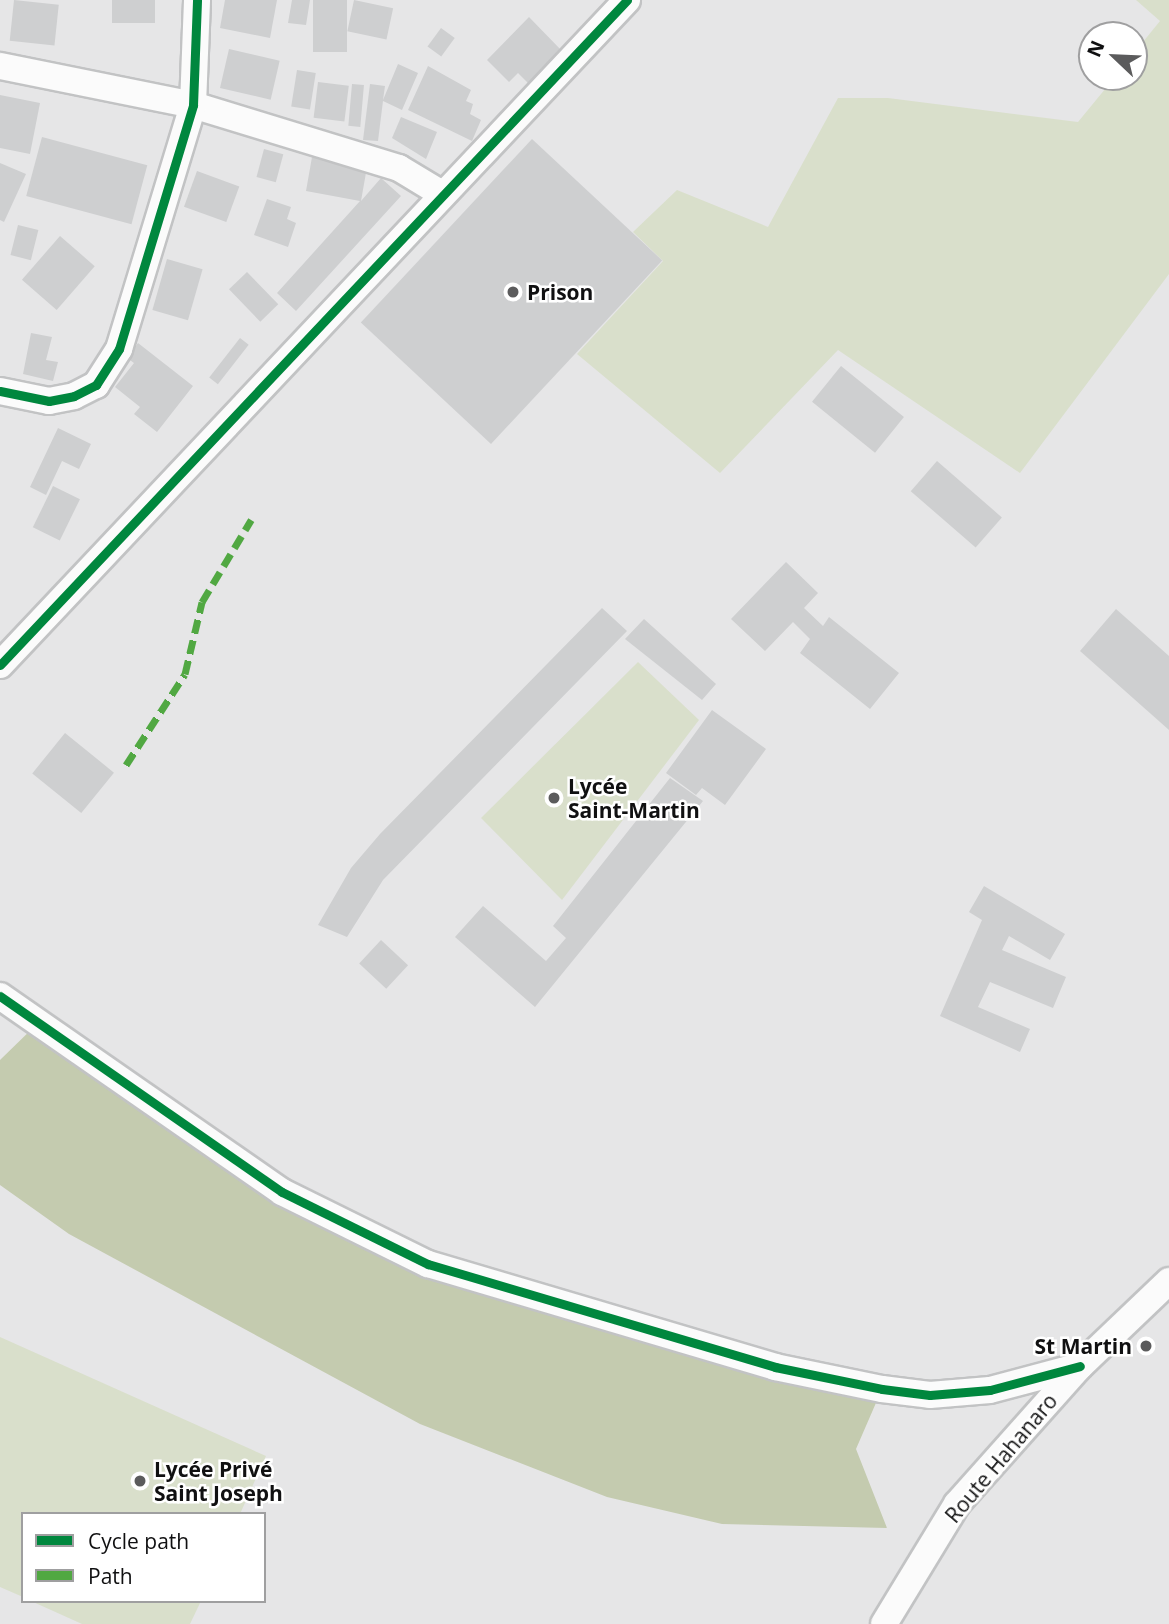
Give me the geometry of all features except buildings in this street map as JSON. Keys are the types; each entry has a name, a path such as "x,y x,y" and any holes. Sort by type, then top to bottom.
{"street":[{"path":"0,391 49,401 75,396 107,372 193,105 197,0"},
{"path":"0,665 627,0"},
{"path":"0,66 193,105 399,168 442,194"},
{"path":"0,996 282,1192 428,1264 775,1367 882,1389 930,1395 990,1390 1080,1366"},
{"name":"Route Hahanaro","path":"884,1624 957,1504 1080,1366 1169,1281"}],"green space":[{"path":"1136,0 1169,0 1169,274 1020,473 838,350 720,473 577,354 663,261 633,232 677,190 768,227 838,98 888,98 1078,122 1103,91 1148,91 1148,36 1160,21"},
{"path":"638,662 699,720 562,900 481,818"},
{"path":"38,1023 200,1137 428,1264 882,1389 856,1449 887,1528 722,1524 607,1497 420,1424 69,1234 0,1185 0,1060"},
{"name":"Lycée Privé Saint Joseph","path":"0,1337 266,1456 241,1512 21,1512 21,1596 0,1587"},
{"path":"35,1603 200,1603 190,1624 82,1624"}],"marked path":[{"path":"126,765 185,674 202,602 251,520"}],"cycle path":[{"path":"0,391 49,401 74,396 96,385 119,349 193,105 197,0"},
{"path":"0,665 627,0"},
{"path":"0,996 282,1192 428,1264 775,1367 882,1389 930,1395 990,1390 1080,1366"}],"place":[{"name":"Prison","path":"513,292"},
{"name":"Lycée Saint-Martin","path":"554,798"},
{"name":"St Martin","path":"1146,1346"},
{"name":"Lycée Privé Saint Joseph","path":"140,1481"}]}
